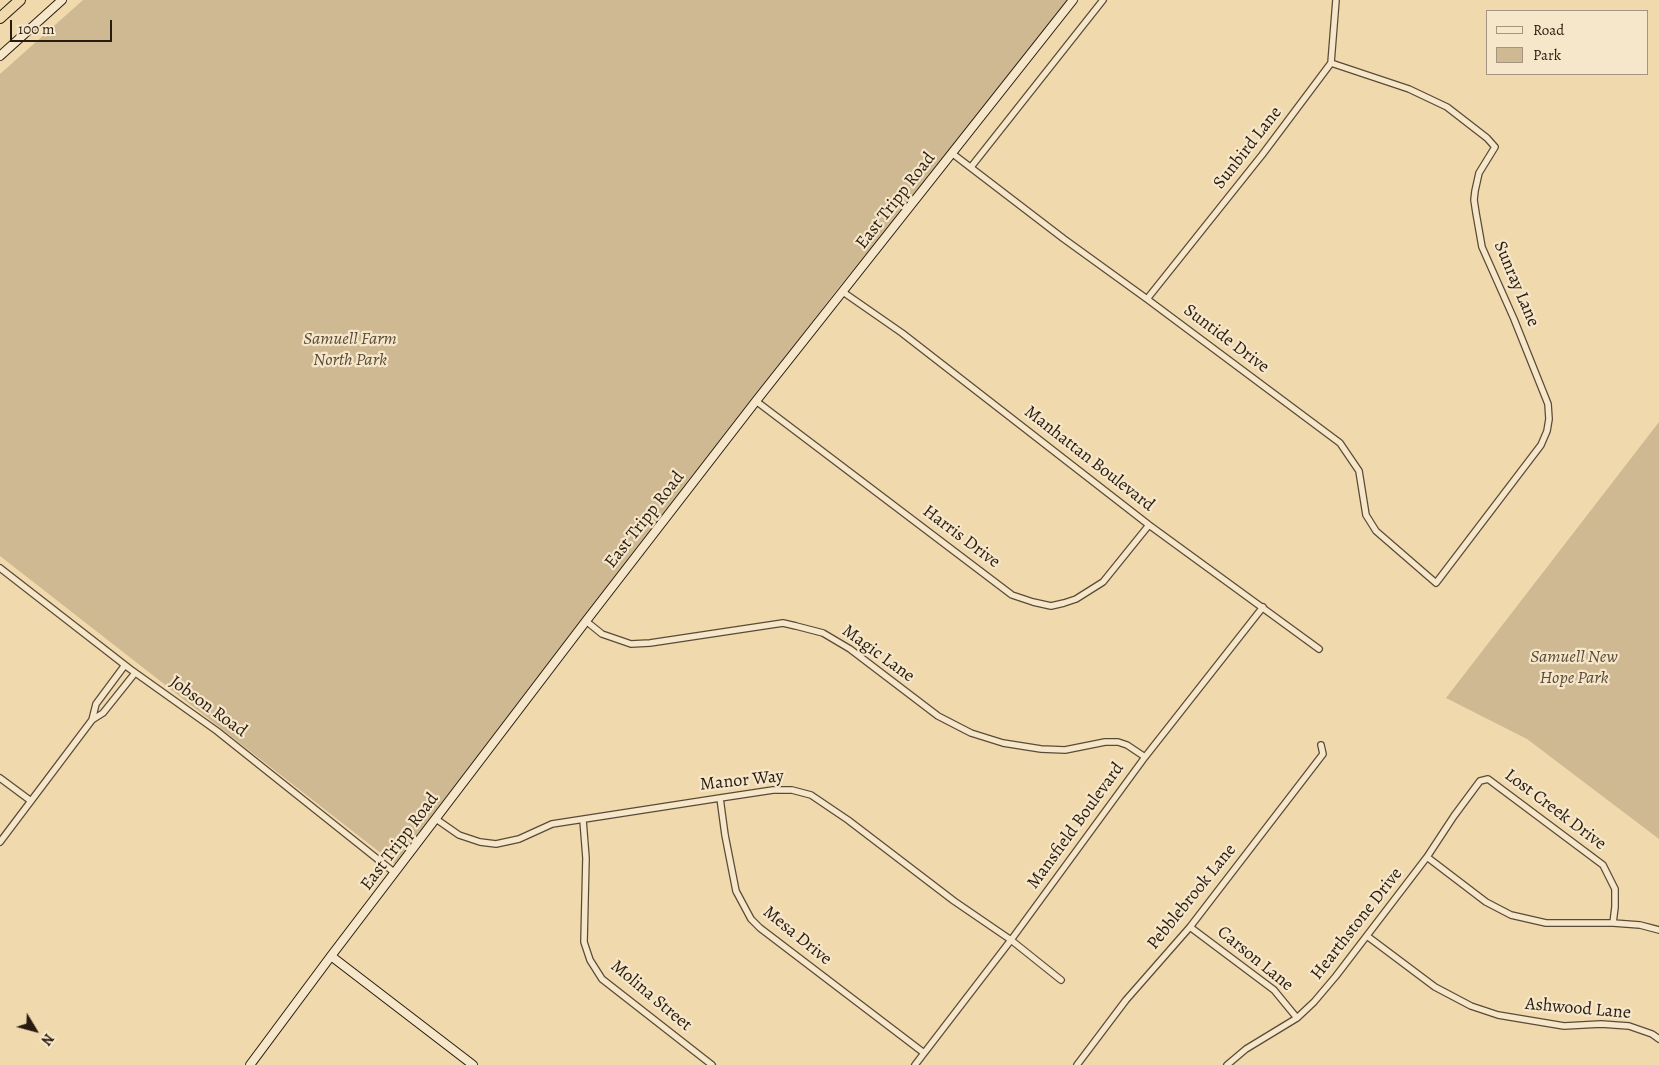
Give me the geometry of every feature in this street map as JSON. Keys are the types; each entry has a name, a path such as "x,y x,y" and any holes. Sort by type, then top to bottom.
{"highway":[{"path":"0,18 20,0"}],"street":[{"path":"0,56 62,0"},
{"name":"East Tripp Road","path":"250,1065 586,621 756,401 1073,0"},
{"path":"971,167 1103,0"},
{"path":"1331,63 1336,0"},
{"name":"Sunbird Lane","path":"1147,299 1262,155 1331,63"},
{"name":"Sunray Lane","path":"1331,63 1408,89 1447,106 1487,138 1495,147 1479,173 1475,191 1474,200 1482,247 1514,319 1548,404 1549,420 1541,445 1436,583"},
{"name":"Suntide Drive","path":"953,154 1064,239 1340,443 1360,471 1366,515 1376,531 1436,583"},
{"name":"Manhattan Boulevard","path":"843,292 902,333 1149,525 1319,649"},
{"name":"Harris Drive","path":"756,401 1012,595 1033,602 1051,606 1064,603 1076,599 1103,582 1149,525"},
{"name":"Jobson Road","path":"0,568 125,665 217,731 395,873"},
{"name":"Mansfield Boulevard","path":"915,1065 1011,940 1145,757 1263,607"},
{"name":"Magic Lane","path":"586,621 602,634 631,644 650,643 783,623 796,626 823,633 830,637 938,716 971,733 1003,743 1065,750 1105,742 1118,742 1127,745 1145,757"},
{"path":"92,720 96,704 125,665"},
{"path":"0,842 92,720 103,713 135,672"},
{"name":"Pebblebrook Lane","path":"1077,1065 1126,1000 1190,927 1323,754 1321,745"},
{"path":"0,778 31,801"},
{"name":"Hearthstone Drive","path":"1227,1065 1246,1048 1297,1018 1322,994 1426,857 1480,781 1488,779"},
{"name":"Lost Creek Drive","path":"1488,779 1603,864 1615,889 1615,907 1612,923"},
{"name":"Manor Way","path":"436,819 459,835 480,842 496,844 519,839 552,824 773,790 792,790 811,795 848,820 954,901 1011,940 1061,980"},
{"name":"Mesa Drive","path":"720,798 736,891 750,919 767,934 924,1053"},
{"name":"Molina Street","path":"583,820 586,858 584,942 590,960 602,979 712,1065"},
{"path":"1426,857 1486,902 1510,915 1546,923 1612,923 1640,925 1659,930"},
{"name":"Carson Lane","path":"1190,927 1274,990 1297,1018"},
{"name":"Ashwood Lane","path":"1366,936 1435,987 1471,1006 1498,1015 1564,1026 1601,1024 1629,1026 1652,1034 1659,1039"},
{"path":"331,956 473,1065"}],"green space":[{"name":"Samuell Farm North Park","path":"83,0 1068,0 941,163 839,287 396,865 0,556 0,74"},
{"name":"Samuell New Hope Park","path":"1659,422 1659,839 1527,739 1446,698"}]}
